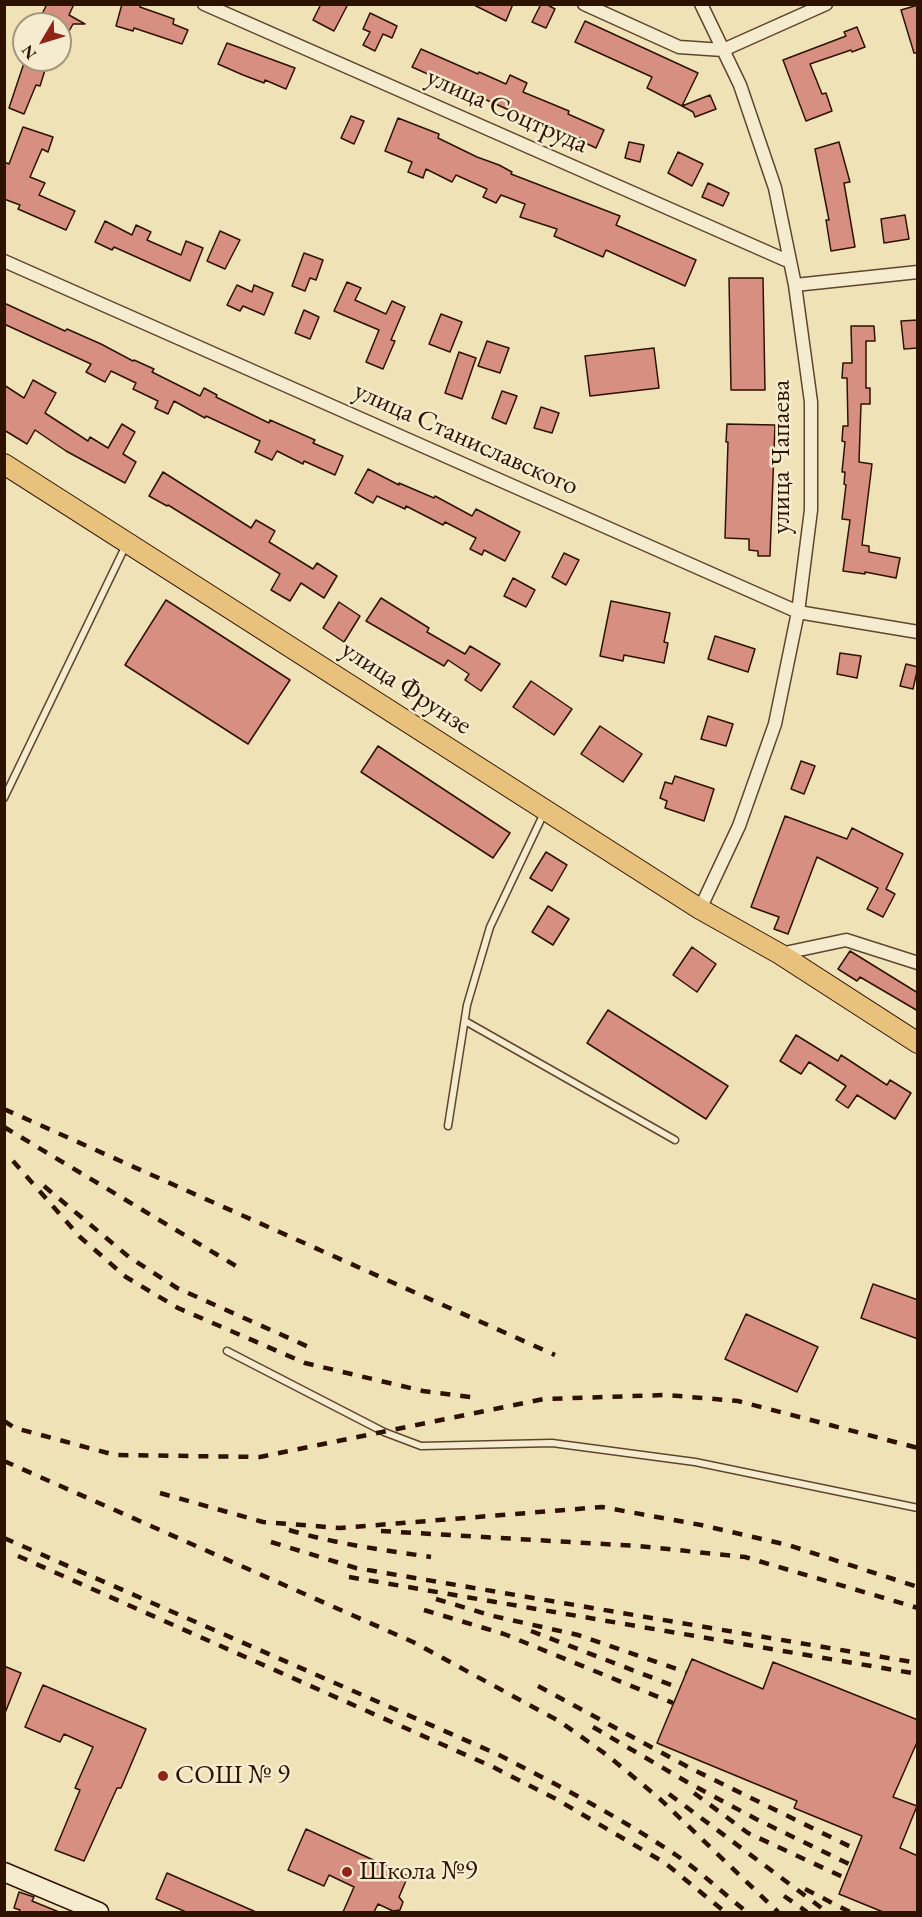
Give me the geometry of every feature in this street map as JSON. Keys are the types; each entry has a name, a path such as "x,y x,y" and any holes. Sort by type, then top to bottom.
{"main road":[{"name":"улица Фрунзе","path":"4,464 700,909 780,954 918,1043"},
{"path":"4,1872 99,1912"}],"street":[{"name":"улица Соцтруда","path":"204,4 790,262"},
{"path":"584,4 679,47 723,50 826,4"},
{"name":"улица Чапаева","path":"700,909 739,826 775,724 798,612 811,510 811,402 795,285 775,188 740,85 701,4"},
{"name":"улица Станиславского","path":"4,261 798,612 918,632"},
{"path":"795,285 918,272"},
{"path":"780,954 846,940 918,963"}],"lane":[{"path":"4,798 127,542"},
{"path":"448,1126 467,1005 490,927 546,809"},
{"path":"465,1022 675,1140"},
{"path":"227,1351 384,1432 421,1446 552,1443 695,1462 918,1508"}],"building":[{"path":"47,4 74,4 70,12 43,12"},
{"path":"122,4 140,4 140,7 174,19 173,24 188,30 182,44 134,28 133,31 116,26"},
{"path":"321,4 348,4 334,31 313,20"},
{"path":"472,4 513,4 506,21"},
{"path":"541,4 555,9 546,28 532,22"},
{"path":"918,5 918,53 914,53 901,10"},
{"path":"370,13 397,26 392,38 383,34 375,51 363,45 370,32 363,29"},
{"path":"72,17 85,24 72,26"},
{"path":"585,21 698,73 682,106 647,88 652,77 575,42"},
{"path":"857,27 865,47 810,64 822,94 826,93 832,111 806,121 783,60 846,36 844,32"},
{"path":"227,43 295,68 286,89 265,80 264,83 218,64"},
{"path":"421,49 506,84 510,75 527,83 523,92 569,111 568,114 604,130 596,148 579,140 580,138 509,110 412,67"},
{"path":"21,72 44,72 40,86 36,85 24,114 9,108"},
{"path":"710,95 716,109 695,117 693,112 682,106"},
{"path":"351,116 364,121 354,144 341,138"},
{"path":"398,118 439,134 438,138 499,165 512,172 511,174 620,216 616,225 696,260 685,286 606,250 603,257 554,236 557,229 520,217 525,204 501,195 496,203 483,197 487,189 456,175 452,182 426,169 423,178 408,172 412,162 385,151"},
{"path":"23,127 53,137 48,152 42,149 30,177 45,183 39,195 75,211 66,230 18,209 20,205 4,199 4,162 9,164"},
{"path":"629,142 644,145 640,162 625,158"},
{"path":"839,142 850,182 844,183 855,247 831,251 826,220 829,220 815,149"},
{"path":"678,152 703,164 692,186 668,173"},
{"path":"708,183 729,193 723,206 702,197"},
{"path":"905,215 909,239 884,243 881,219"},
{"path":"105,221 132,235 136,225 151,232 147,240 181,255 186,241 203,248 190,281 114,247 112,250 95,242"},
{"path":"220,231 240,240 225,269 207,261"},
{"path":"304,253 323,260 316,280 310,278 305,291 292,286"},
{"path":"729,278 763,278 765,390 731,390"},
{"path":"347,282 361,288 355,300 386,314 392,301 405,307 391,340 395,341 383,369 366,362 379,330 334,311"},
{"path":"237,285 252,292 254,285 273,293 264,315 243,306 240,311 227,305"},
{"path":"4,303 154,369 152,372 200,396 204,388 217,395 216,397 269,423 270,420 315,440 313,443 343,456 335,475 304,461 303,464 277,451 272,460 255,452 260,441 206,416 205,418 174,401 168,414 155,408 158,401 133,389 136,383 111,371 105,382 86,372 91,364 4,324"},
{"path":"304,310 319,317 310,339 295,333"},
{"path":"441,314 462,322 450,352 429,344"},
{"path":"918,320 918,348 904,349 901,321"},
{"path":"851,326 874,326 875,341 866,341 866,388 870,388 870,404 861,404 859,462 872,464 862,545 869,546 869,552 900,558 896,578 865,572 865,574 843,571 850,520 842,519 846,485 844,484 845,472 842,472 845,442 842,441 843,426 848,426 847,378 842,378 843,363 852,363"},
{"path":"487,341 509,348 500,373 478,366"},
{"path":"654,348 659,388 590,396 585,356"},
{"path":"459,352 476,358 462,399 445,393"},
{"path":"33,380 56,393 45,413 88,441 90,437 108,448 122,424 135,432 123,454 136,462 125,483 66,451 35,430 27,444 4,430 4,385 24,398"},
{"path":"502,391 517,396 506,424 492,418"},
{"path":"541,407 559,413 552,433 534,428"},
{"path":"727,424 775,425 770,556 758,556 758,551 749,550 749,539 725,538"},
{"path":"368,469 399,485 399,483 434,498 435,496 472,516 476,509 520,532 505,561 484,550 482,555 470,549 476,538 445,522 443,525 406,506 405,509 377,496 373,503 355,493"},
{"path":"163,472 251,528 256,520 275,531 269,542 313,569 317,563 337,576 324,598 301,583 290,601 271,590 280,574 168,505 149,496"},
{"path":"564,553 579,560 566,585 552,577"},
{"path":"513,578 535,590 526,607 504,596"},
{"path":"381,598 429,628 427,632 465,654 470,646 500,664 481,691 465,680 469,674 448,660 444,666 366,621"},
{"path":"166,600 290,680 248,744 125,665"},
{"path":"611,601 670,613 664,642 668,643 664,663 624,655 623,661 600,656"},
{"path":"339,602 360,616 344,642 323,628"},
{"path":"715,636 755,649 748,672 708,659"},
{"path":"840,653 861,656 857,678 837,674"},
{"path":"906,664 918,667 913,689 900,686"},
{"path":"531,681 572,709 554,735 513,707"},
{"path":"708,716 733,724 726,746 701,739"},
{"path":"600,726 642,754 623,782 581,754"},
{"path":"378,746 510,833 493,858 361,772"},
{"path":"801,761 815,766 804,794 791,789"},
{"path":"675,776 714,789 704,821 665,808 667,801 660,798 665,782 672,784"},
{"path":"785,816 847,839 852,828 903,854 886,889 895,894 883,917 867,909 878,888 817,857 788,934 774,929 779,917 751,907"},
{"path":"546,852 567,865 552,891 530,878"},
{"path":"548,906 569,919 553,945 532,932"},
{"path":"692,947 716,964 697,992 673,975"},
{"path":"850,951 918,993 918,1011 860,977 857,981 838,969"},
{"path":"608,1010 728,1086 706,1119 587,1043"},
{"path":"796,1035 838,1061 841,1055 887,1085 890,1080 911,1093 895,1119 857,1095 848,1108 836,1100 846,1086 809,1062 801,1074 780,1061"},
{"path":"873,1284 918,1300 918,1339 861,1318"},
{"path":"746,1314 818,1347 797,1392 725,1359"},
{"path":"692,1659 763,1689 773,1662 918,1720 918,1740 893,1797 917,1806 900,1848 918,1856 918,1912 883,1912 839,1894 862,1836 794,1808 797,1801 657,1743"},
{"path":"4,1666 21,1673 5,1713 4,1713"},
{"path":"43,1685 146,1729 121,1788 117,1788 84,1861 55,1850 80,1790 75,1788 93,1747 64,1734 60,1742 25,1727"},
{"name":"Школа №9","path":"306,1829 408,1876 399,1897 403,1902 400,1910 393,1911 378,1904 374,1912 343,1912 354,1887 329,1875 324,1886 288,1870"},
{"path":"167,1873 256,1912 186,1912 156,1899"},
{"path":"19,1892 34,1897 32,1901 59,1912 19,1912 20,1910 14,1908"}],"railway":[{"path":"4,1109 555,1355"},
{"path":"4,1127 236,1266"},
{"path":"13,1161 80,1237 126,1277 178,1308 305,1363 423,1391 471,1397"},
{"path":"44,1186 129,1257 177,1288 311,1348"},
{"path":"4,1421 15,1428 115,1455 260,1457 544,1399 666,1395 738,1401 918,1448"},
{"path":"4,1461 413,1642 559,1721 607,1755 660,1799 778,1912"},
{"path":"160,1493 263,1522 340,1528 602,1507 701,1525 788,1545 918,1587"},
{"path":"289,1530 342,1543 431,1557"},
{"path":"381,1531 638,1546 745,1557 918,1608"},
{"path":"4,1538 497,1754 588,1802 654,1841 676,1855 747,1912"},
{"path":"271,1542 356,1568 918,1663"},
{"path":"18,1556 493,1767 556,1799 665,1863 725,1912"},
{"path":"349,1577 918,1674"},
{"path":"436,1599 493,1616 578,1635 686,1672"},
{"path":"424,1610 504,1634 673,1703"},
{"path":"531,1631 679,1688"},
{"path":"538,1686 692,1769 857,1850"},
{"path":"593,1727 756,1819 851,1865"},
{"path":"694,1793 748,1833 845,1878"},
{"path":"669,1794 827,1912"},
{"path":"805,1889 850,1912"},
{"path":"784,1896 807,1912"}],"place":[{"name":"СОШ № 9","path":"163,1776"},
{"name":"Школа №9","path":"347,1872"}]}
